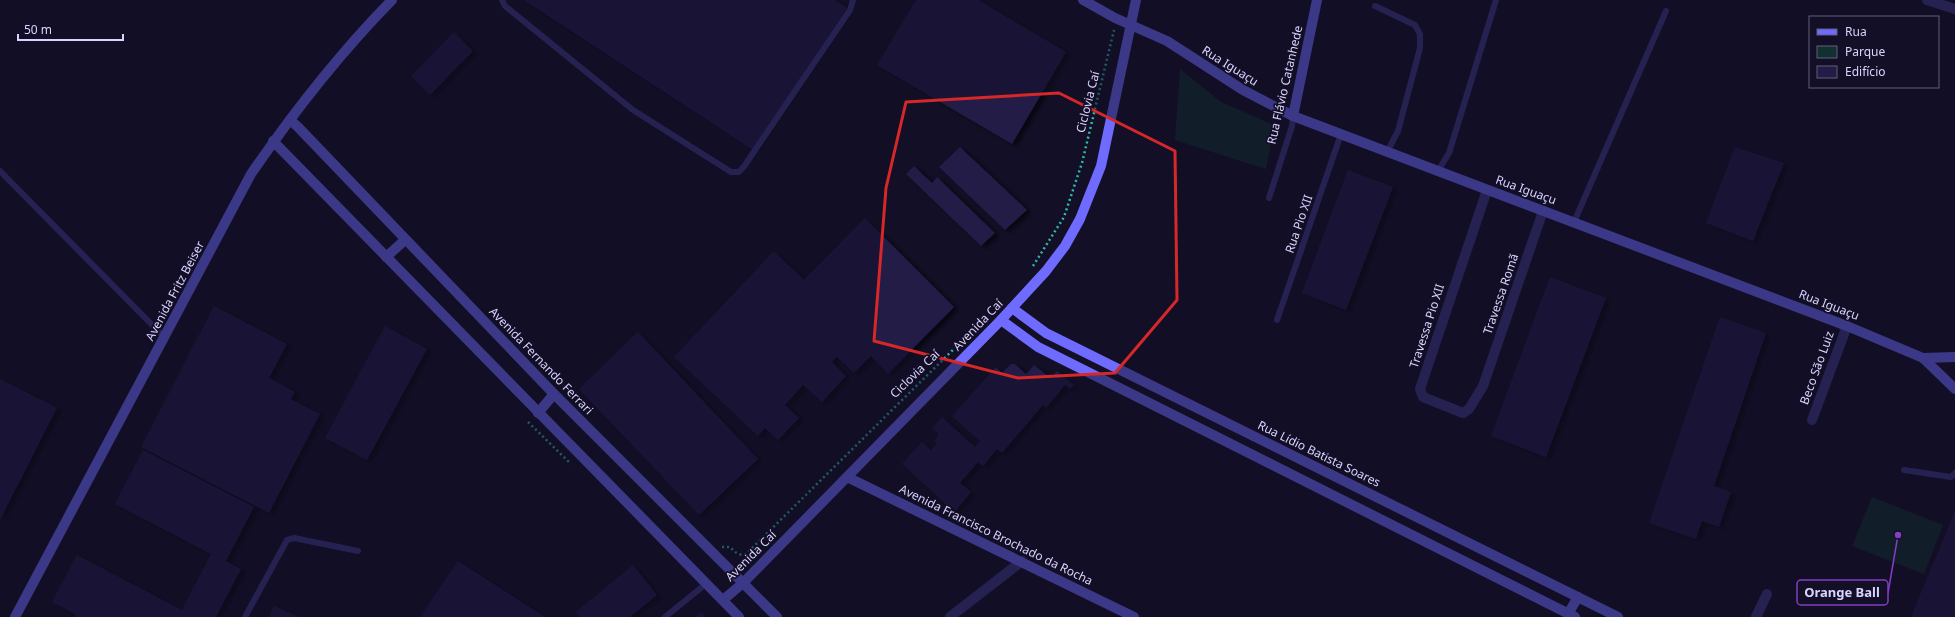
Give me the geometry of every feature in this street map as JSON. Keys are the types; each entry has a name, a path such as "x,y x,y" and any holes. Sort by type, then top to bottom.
{"main road":[{"name":"Avenida Fritz Beiser","path":"15,617 165,338 251,174 273,141 355,38 392,0"},
{"name":"Rua Iguaçu","path":"1083,0 1116,18 1166,41 1242,90 1293,116 1847,326 1923,358"},
{"name":"Avenida Caí","path":"723,600 743,583 1001,320 1046,271 1065,246 1080,220 1101,166 1136,0"},
{"name":"Rua Flávio Catanhede","path":"1293,116 1317,0"},
{"name":"Avenida Fernando Ferrari","path":"290,120 554,394 777,617"},
{"path":"273,141 739,617"},
{"path":"386,257 405,240"},
{"name":"Rua Lídio Batista Soares","path":"1012,308 1046,333 1315,468 1618,617"},
{"path":"1001,320 1038,347 1571,615 1578,597"},
{"path":"1923,358 1955,357"},
{"path":"1923,358 1955,389"},
{"path":"1098,378 1106,362"},
{"path":"538,413 554,394"},
{"path":"1308,484 1315,468"},
{"name":"Avenida Francisco Brochado da Rocha","path":"847,477 1022,561 1134,617"},
{"path":"1481,570 1489,553"}],"street":[{"path":"1927,0 1955,9"},
{"name":"Travessa Pio XII","path":"1483,386 1470,409 1463,413 1423,397 1420,393 1420,389 1487,190"},
{"name":"Travessa Romã","path":"1483,386 1543,211"},
{"name":"Beco São Luiz","path":"1812,420 1847,326"},
{"path":"950,617 1022,561"},
{"path":"1756,617 1767,594"}],"lane":[{"path":"502,0 505,6 632,110 731,172 739,172 745,165 850,10 853,0"},
{"path":"1438,171 1449,153 1496,0"},
{"path":"1374,6 1415,25 1420,34 1420,48 1398,131 1387,152"},
{"path":"1574,222 1666,11"},
{"name":"Rua Flávio Catanhede","path":"1269,198 1292,126 1293,116"},
{"name":"Rua Pio XII","path":"1277,320 1342,134"},
{"path":"0,172 165,338"},
{"path":"1904,470 1942,476 1951,476 1955,473"},
{"path":"245,617 287,540 294,538 358,551"},
{"path":"665,617 706,583"}],"path":[{"name":"Ciclovia Caí","path":"1032,268 1064,217 1082,163 1112,43 1116,18"},
{"name":"Ciclovia Caí","path":"714,554 722,547 727,546 737,554 746,554 968,335"}],"highlighted area":[{"path":"1059,93 1175,151 1177,300 1115,373 1018,378 874,341 886,188 906,102"}],"green space":[{"path":"1180,69 1221,102 1274,125 1266,169 1175,140"},
{"path":"1872,497 1943,525 1924,574 1852,546"}],"building":[{"path":"524,0 834,0 847,8 753,150"},
{"path":"916,0 978,0 1066,52 1012,144 877,65"},
{"path":"454,32 473,51 430,95 411,76"},
{"path":"960,147 1027,210 1005,230 939,167"},
{"path":"1735,147 1784,163 1753,241 1706,223"},
{"path":"914,166 932,183 937,177 995,233 981,246 906,174"},
{"path":"1348,170 1393,187 1346,310 1302,293"},
{"path":"865,218 954,307 888,374 871,356 854,373 837,357 832,362 846,376 822,402 803,385 785,405 799,418 778,440 765,428 758,436 674,357 774,251 804,280"},
{"path":"1550,277 1606,298 1546,457 1491,436"},
{"path":"214,306 287,344 269,378 295,392 291,399 320,414 269,513 141,447"},
{"path":"1720,317 1766,333 1714,486 1731,492 1719,527 1702,521 1696,539 1649,523"},
{"path":"385,326 427,349 367,460 325,438"},
{"path":"638,332 758,459 699,515 579,389"},
{"path":"1011,364 1015,364 1026,374 1034,365 1051,378 1057,371 1074,385 1070,389 1065,385 1046,408 1043,405 1002,453 997,449 983,466 978,462 960,483 971,492 956,510 947,505 902,464 922,442 931,450 937,443 934,441 939,434 932,428 942,417 975,447 980,441 952,416 996,367 1002,373"},
{"path":"0,379 57,408 0,520"},
{"path":"143,450 254,507 226,561 241,569 216,617 74,617 75,614 52,602 77,555 182,610 211,554 115,504"},
{"path":"1955,511 1955,617 1911,617"},
{"path":"458,561 545,617 420,617"},
{"path":"633,565 657,595 630,617 580,617 576,612"},
{"path":"274,606 299,617 269,617"},
{"path":"701,612 706,617 695,617"}],"place":[{"name":"Orange Ball","path":"1898,535"}]}
